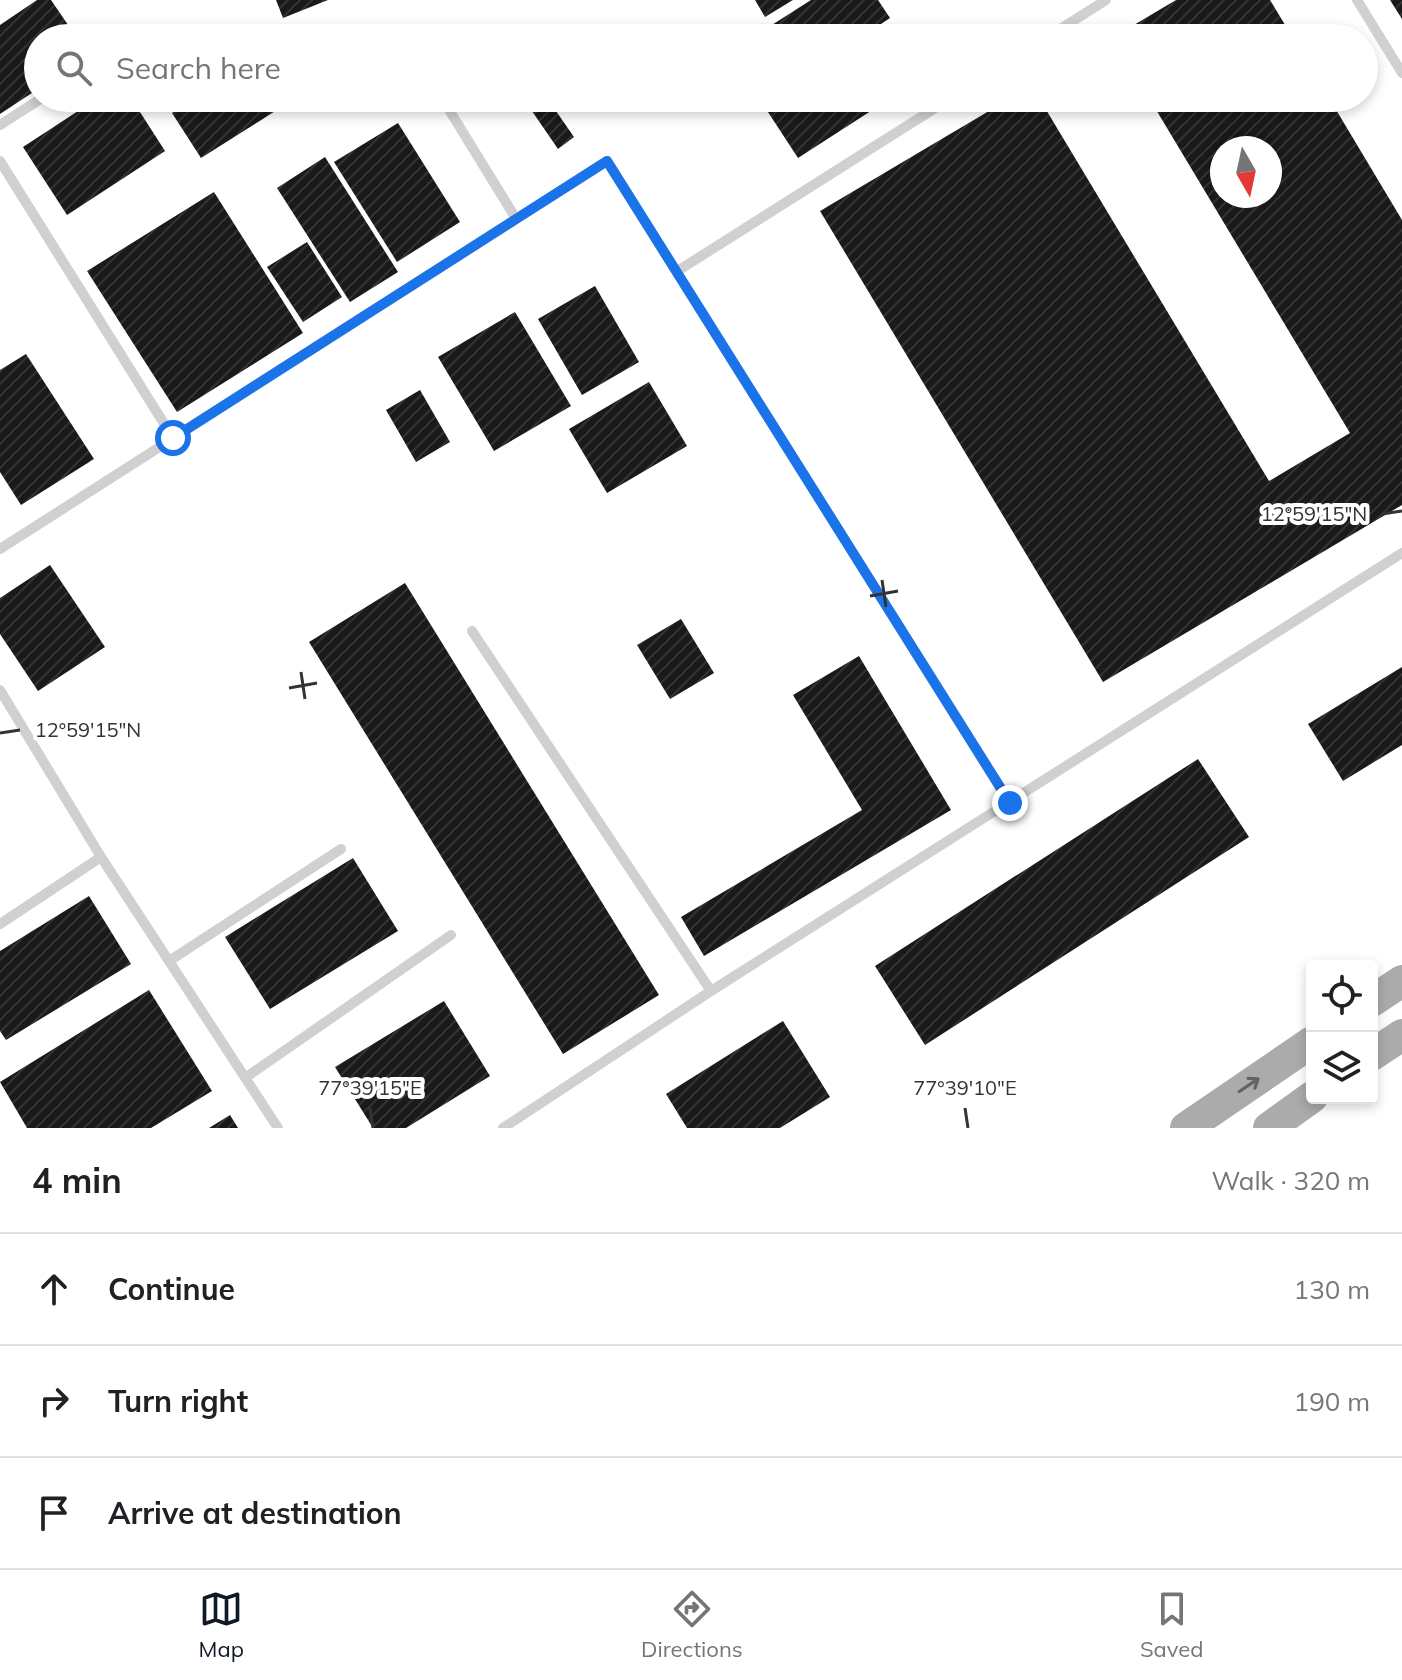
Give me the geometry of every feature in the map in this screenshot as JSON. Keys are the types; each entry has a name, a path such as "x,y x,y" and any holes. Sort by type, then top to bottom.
{"main road":[{"path":"1378,997 1402,981"},
{"path":"1378,1051 1402,1035"},
{"path":"1186,1128 1306,1046"},
{"path":"1269,1128 1306,1101"}],"lane":[{"path":"1068,24 1106,0"},
{"path":"1357,0 1372,24"},
{"path":"1378,34 1402,73"},
{"path":"0,125 24,110"},
{"path":"450,112 515,217"},
{"path":"679,270 929,112"},
{"path":"0,161 173,438"},
{"path":"0,549 607,161 679,270 1010,803"},
{"path":"503,1128 711,991 1402,553"},
{"path":"472,631 711,991"},
{"path":"0,690 101,857 278,1128"},
{"path":"169,961 341,849"},
{"path":"0,924 101,857"},
{"path":"245,1078 451,935"}],"building":[{"path":"37,0 51,0 67,24 24,24 24,98 0,114 0,25"},
{"path":"276,0 328,0 283,18"},
{"path":"755,0 793,0 765,17"},
{"path":"811,0 878,0 890,18 881,24 773,24"},
{"path":"1176,0 1270,0 1285,24 1136,24"},
{"path":"1390,0 1402,0 1402,19"},
{"path":"77,112 140,112 165,151 67,215 23,147"},
{"path":"174,112 274,112 201,158"},
{"path":"533,112 557,112 574,137 558,149"},
{"path":"768,112 869,112 798,158"},
{"path":"987,112 1047,112 1269,481 1350,433 1215,208 1282,208 1282,136 1210,136 1210,200 1157,112 1337,112 1402,220 1402,505 1103,682 820,211"},
{"path":"398,123 460,222 397,262 334,162"},
{"path":"325,157 398,272 350,302 277,188"},
{"path":"214,192 303,333 177,412 87,271"},
{"path":"307,242 342,297 303,322 267,267"},
{"path":"595,286 639,362 582,395 538,319"},
{"path":"515,312 571,406 494,451 438,357"},
{"path":"26,354 94,459 21,505 0,472 0,370"},
{"path":"649,382 687,446 607,493 569,429"},
{"path":"420,390 450,442 416,462 386,410"},
{"path":"50,565 105,647 38,691 0,634 0,598"},
{"path":"405,583 659,995 563,1054 309,642"},
{"path":"681,619 714,673 670,699 637,645"},
{"path":"859,656 951,810 704,956 681,917 862,810 793,695"},
{"path":"1402,667 1402,745 1343,781 1308,724"},
{"path":"1198,759 1249,837 925,1045 875,966"},
{"path":"353,858 398,931 270,1009 225,937"},
{"path":"89,896 131,964 6,1040 0,1031 0,951"},
{"path":"149,990 212,1091 151,1128 27,1128 0,1082"},
{"path":"444,1001 490,1076 406,1128 373,1128 335,1067"},
{"path":"783,1021 830,1097 780,1128 687,1128 666,1094"},
{"path":"230,1115 238,1128 209,1128"}],"route":[{"path":"173,438 600,162 612,163 1010,803"}]}
